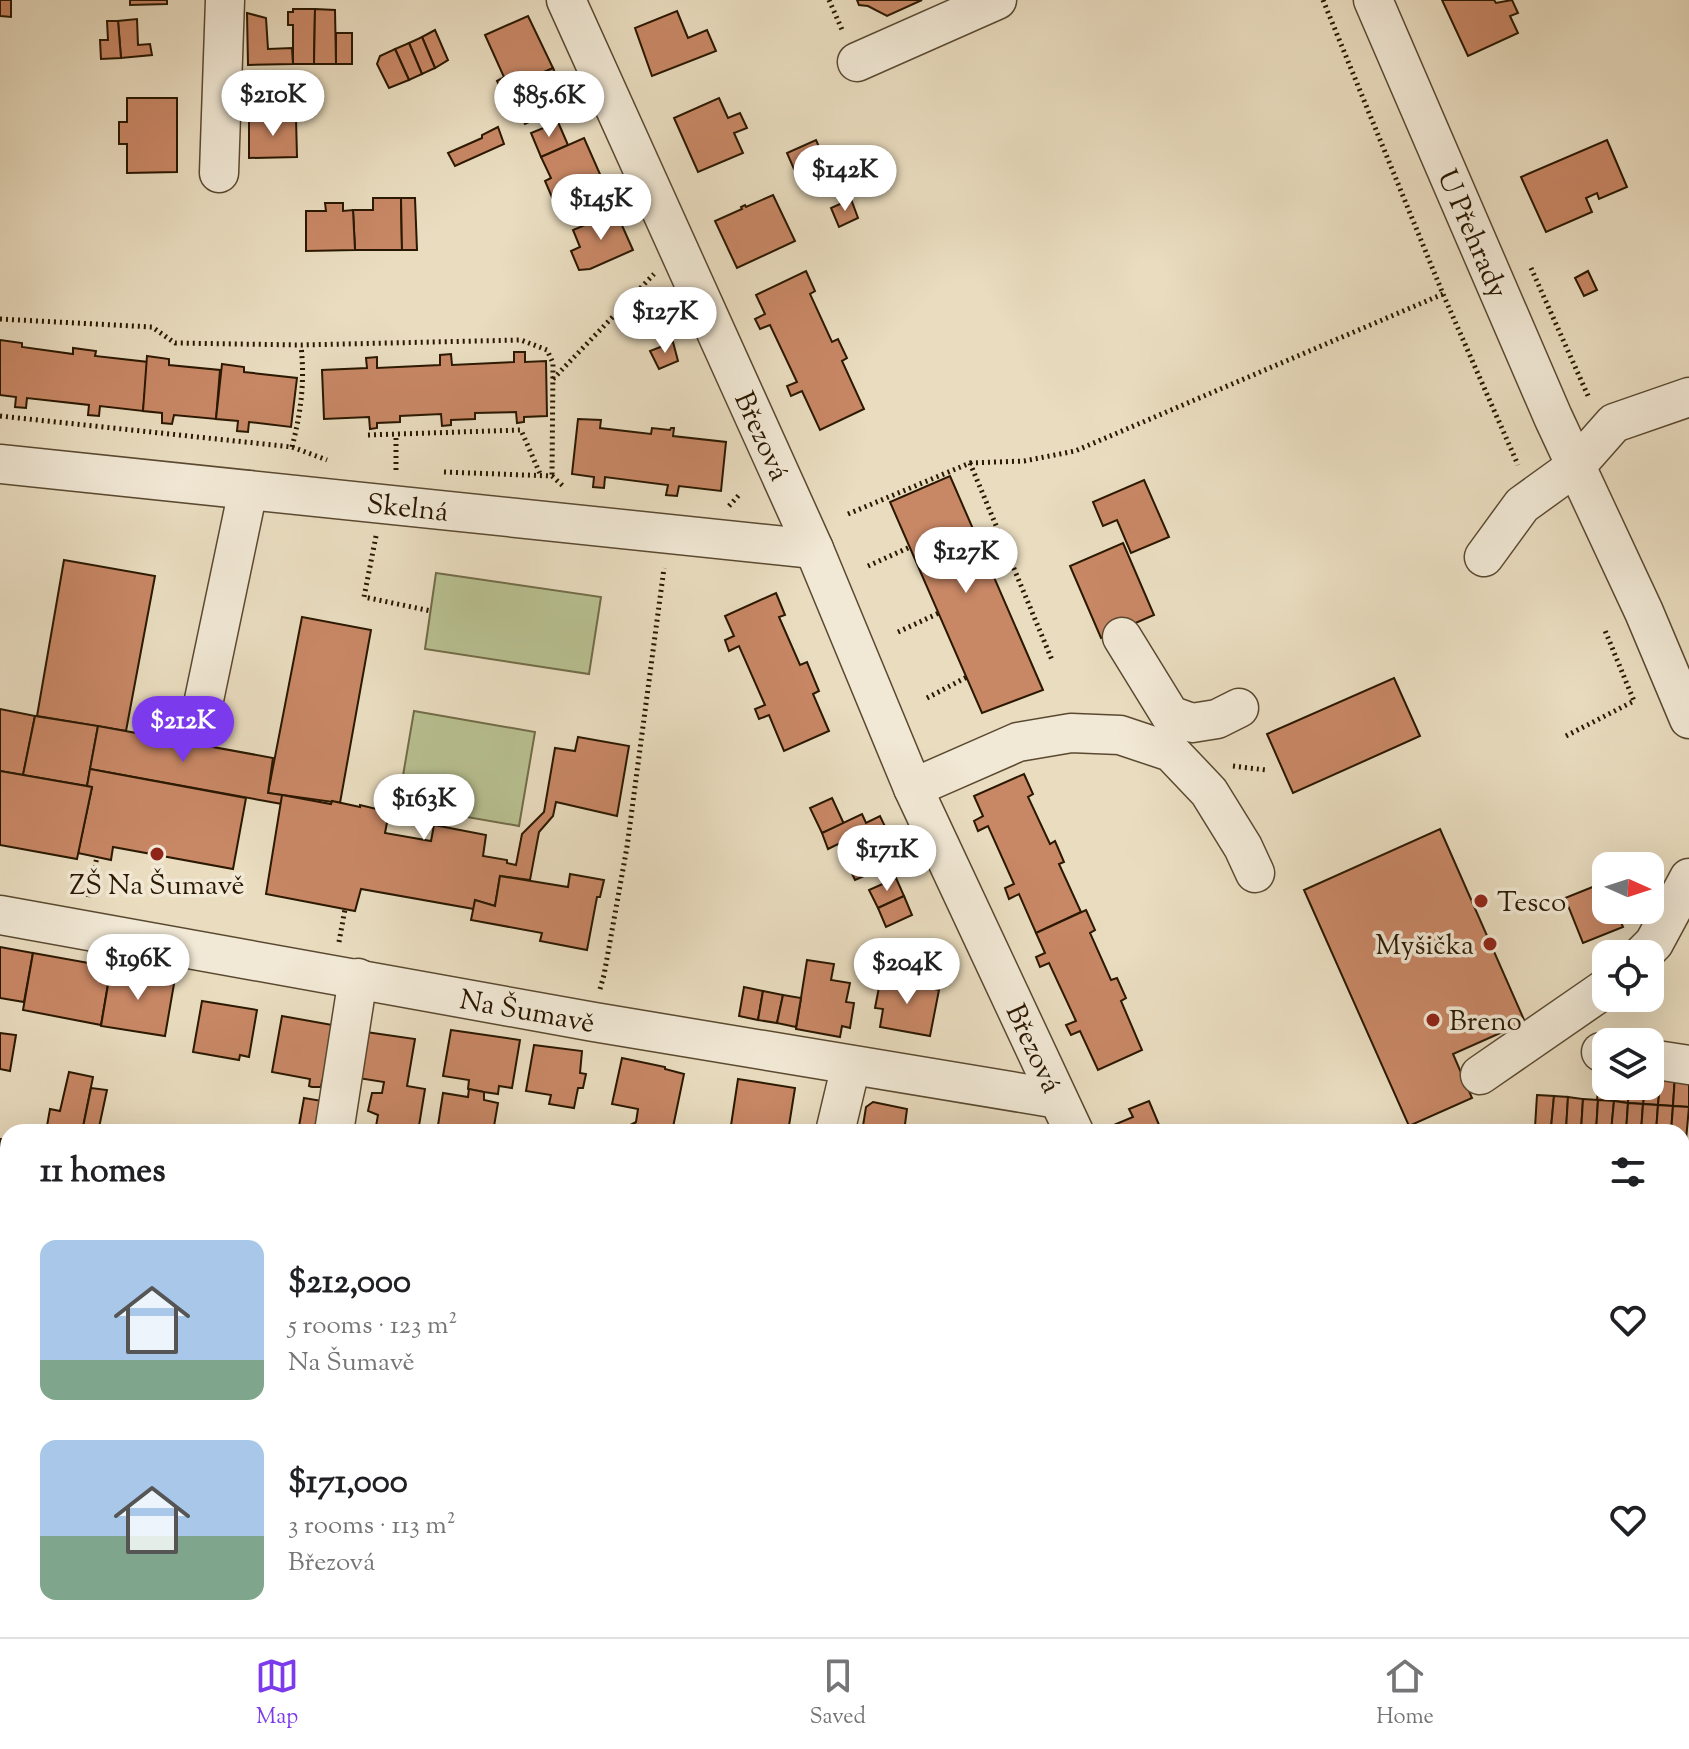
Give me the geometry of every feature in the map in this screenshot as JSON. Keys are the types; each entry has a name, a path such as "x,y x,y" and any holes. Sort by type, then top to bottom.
{"street":[{"path":"219,173 225,0"},
{"name":"Březová","path":"566,0 814,549 913,788 1066,1116"},
{"path":"857,62 997,0"},
{"name":"U Přehrady","path":"1373,0 1553,417 1689,719"},
{"path":"1484,557 1522,505 1576,466 1614,423 1689,397"},
{"name":"Skelná","path":"0,464 248,490 387,480 668,535 814,549"},
{"path":"201,714 248,490"},
{"path":"1122,637 1170,715 1192,723 1217,719 1239,708"},
{"path":"913,788 1018,742 1071,733 1120,735 1171,752 1209,792 1243,847 1255,873"},
{"path":"1656,940 1689,878"},
{"name":"Na Šumavě","path":"0,915 348,964 594,1022 851,1065 1066,1116"},
{"path":"335,1124 348,964"},
{"path":"1480,1075 1592,998"},
{"path":"1664,1061 1689,1065"},
{"path":"837,1124 851,1065"}],"path":[{"path":"1323,0 1443,294 1518,465"},
{"path":"553,380 657,270"},
{"path":"848,514 970,463 1024,461 1075,451 1443,294"},
{"path":"0,319 152,327 175,343 301,345 521,340 547,350 553,363 552,476 440,472"},
{"path":"292,447 302,407 304,373 301,345"},
{"path":"0,416 292,447 330,462"},
{"path":"368,435 521,430 541,476"},
{"path":"396,434 364,597 431,611"},
{"path":"970,463 1052,660"},
{"path":"387,480 411,470"},
{"path":"597,996 604,975 627,847 668,535"},
{"path":"868,566 910,547"},
{"path":"898,632 939,613"},
{"path":"1566,736 1634,701 1604,628"},
{"path":"927,698 967,677"},
{"path":"86,906 97,857"},
{"path":"345,909 348,964"}],"green space":[{"path":"436,573 601,597 589,674 425,649"},
{"path":"414,711 535,732 519,826 398,805"}],"building":[{"path":"0,0 11,0 11,17 0,16"},
{"path":"130,0 167,0 167,4 130,5"},
{"path":"857,0 922,0 887,16 859,5"},
{"path":"1442,0 1494,0 1496,3 1512,0 1518,13 1510,16 1518,33 1468,56"},
{"path":"293,9 315,9 314,64 293,64 293,25 288,25 288,12 293,12"},
{"path":"315,9 335,10 336,64 314,64"},
{"path":"677,11 688,38 707,30 716,51 652,76 635,28"},
{"path":"247,13 266,18 268,49 292,48 293,64 248,65"},
{"path":"528,16 553,68 502,91 497,81 504,77 485,35"},
{"path":"137,19 138,45 150,44 152,55 121,58 118,21"},
{"path":"107,21 118,21 121,58 101,59 100,40 108,40"},
{"path":"435,30 448,60 435,68 422,37"},
{"path":"336,33 352,33 352,64 336,64"},
{"path":"422,37 435,68 422,74 409,43"},
{"path":"409,43 422,74 409,80 395,49"},
{"path":"395,49 409,80 389,88 377,64 380,56"},
{"path":"553,68 568,104 525,124 518,108 511,112 502,91"},
{"path":"296,78 296,118 249,118 248,79"},
{"path":"127,98 177,98 177,172 127,173 127,144 119,144 119,122 127,122"},
{"path":"719,98 728,118 740,113 747,128 734,133 743,153 698,172 674,118"},
{"path":"249,118 296,118 297,157 249,158"},
{"path":"558,122 568,145 541,157 531,133"},
{"path":"498,127 504,144 455,166 448,153"},
{"path":"584,138 603,181 554,202 545,181 551,178 541,157"},
{"path":"816,140 826,163 797,176 787,153"},
{"path":"1607,140 1627,187 1599,199 1597,193 1586,198 1592,212 1546,232 1521,177"},
{"path":"773,195 795,241 737,268 715,221"},
{"path":"373,198 401,198 402,250 355,250 353,210 373,210"},
{"path":"401,198 415,198 417,250 402,250"},
{"path":"851,199 858,218 839,227 831,208"},
{"path":"325,203 343,203 343,211 353,210 355,250 306,251 306,211 326,211"},
{"path":"616,212 633,250 590,269 579,270 571,251 580,247 573,230"},
{"path":"806,271 815,291 810,294 832,342 838,339 847,358 842,361 864,409 820,430 802,391 791,396 787,386 797,382 770,325 760,329 755,319 765,314 756,295"},
{"path":"1588,271 1597,290 1584,296 1575,278"},
{"path":"0,340 22,343 22,347 73,354 73,348 96,351 95,356 148,362 143,411 100,406 99,416 88,415 89,405 27,398 26,408 15,407 16,397 0,395"},
{"path":"673,342 678,361 659,369 650,351"},
{"path":"514,352 525,352 525,362 546,361 547,416 524,417 524,422 517,423 516,412 475,413 475,419 451,420 451,425 442,426 441,414 400,416 400,422 377,423 377,428 370,429 369,417 324,419 322,370 367,368 366,358 377,357 377,368 440,365 440,355 451,354 452,365 514,362"},
{"path":"147,356 169,359 169,365 220,370 216,419 174,415 172,424 162,423 162,413 143,411"},
{"path":"222,364 244,367 244,372 297,378 291,427 249,422 248,432 237,431 238,421 216,419"},
{"path":"578,419 601,420 600,428 651,434 652,428 674,428 673,436 726,442 721,491 679,486 677,496 666,495 668,485 605,477 604,488 593,487 594,477 572,474"},
{"path":"950,476 1043,690 982,713 890,502"},
{"path":"1144,480 1169,537 1131,553 1117,520 1103,526 1093,502"},
{"path":"1123,543 1154,615 1101,638 1070,566"},
{"path":"64,560 155,576 126,731 37,716"},
{"path":"776,593 785,615 779,617 800,665 807,662 819,691 813,694 829,731 784,751 769,715 759,719 755,709 765,705 739,646 729,651 725,640 734,636 725,616"},
{"path":"302,617 371,630 340,803 268,793"},
{"path":"1394,678 1420,736 1293,793 1267,734"},
{"path":"0,709 35,716 23,775 0,771"},
{"path":"35,716 98,726 87,786 23,775"},
{"path":"98,726 273,758 268,793 282,795 282,804 90,769"},
{"path":"578,737 629,746 617,816 556,802 553,816 539,832 530,880 500,876 495,906 475,900 474,909 361,889 355,911 266,894 282,795 389,812 385,833 431,841 434,825 486,835 483,856 507,860 507,863 516,865 522,834 544,812 555,748 575,751"},
{"path":"90,769 246,798 233,869 113,847 111,860 78,853 92,787 87,786"},
{"path":"0,771 92,787 77,859 0,845"},
{"path":"1024,774 1033,794 1028,797 1050,844 1055,841 1064,862 1059,864 1081,912 1036,933 1019,894 1009,899 1005,888 1014,884 988,826 978,831 974,821 983,816 974,796"},
{"path":"832,798 844,824 822,833 810,808"},
{"path":"862,814 866,823 880,816 901,860 855,880 838,844 828,849 822,833"},
{"path":"1440,829 1525,1022 1453,1054 1472,1098 1408,1124 1304,890"},
{"path":"570,874 604,880 600,897 597,897 587,950 540,941 542,933 471,920 475,900 495,906 500,876 568,887"},
{"path":"896,878 904,896 878,908 869,890"},
{"path":"1592,887 1592,924 1622,924 1623,927 1583,943 1565,898"},
{"path":"904,896 912,915 886,927 878,908"},
{"path":"1086,910 1095,930 1090,933 1111,980 1117,978 1126,998 1121,1001 1142,1050 1098,1070 1080,1031 1071,1035 1066,1025 1076,1021 1049,963 1040,967 1036,957 1045,953 1036,933"},
{"path":"0,947 33,953 24,1002 0,998"},
{"path":"33,953 111,967 101,1025 23,1010"},
{"path":"807,960 834,964 831,980 850,983 846,1002 854,1003 850,1028 842,1026 840,1037 796,1029"},
{"path":"111,967 175,978 165,1036 101,1026"},
{"path":"881,977 939,990 930,1036 880,1027 883,1009 875,1008"},
{"path":"744,987 763,991 758,1020 739,1016"},
{"path":"763,991 783,995 777,1023 758,1020"},
{"path":"783,995 801,998 796,1027 777,1023"},
{"path":"202,1001 257,1010 249,1057 240,1055 239,1060 193,1052"},
{"path":"282,1016 338,1026 328,1084 322,1081 321,1087 312,1087 309,1086 310,1079 272,1072"},
{"path":"451,1030 520,1040 512,1088 499,1086 498,1094 484,1092 468,1089 469,1080 443,1076"},
{"path":"366,1032 415,1039 407,1086 425,1089 419,1124 376,1124 378,1115 368,1111 372,1093 382,1093 384,1082 358,1078"},
{"path":"0,1033 16,1035 10,1071 0,1069"},
{"path":"534,1045 582,1051 580,1073 586,1074 583,1088 578,1088 574,1108 549,1104 551,1095 526,1091"},
{"path":"622,1058 684,1074 674,1124 632,1124 636,1122 638,1109 612,1104"},
{"path":"69,1072 93,1077 84,1124 47,1124 50,1109 60,1111"},
{"path":"1664,1074 1675,1075 1673,1106 1658,1105 1658,1100 1664,1100"},
{"path":"1675,1075 1689,1076 1689,1107 1673,1106"},
{"path":"738,1079 795,1088 789,1124 731,1124"},
{"path":"91,1088 107,1090 100,1124 84,1124"},
{"path":"469,1089 484,1092 484,1100 498,1103 494,1124 438,1124 443,1093 468,1097"},
{"path":"1537,1095 1554,1096 1551,1124 1535,1124"},
{"path":"1554,1096 1568,1097 1566,1124 1551,1124"},
{"path":"1568,1097 1583,1099 1581,1124 1566,1124"},
{"path":"304,1098 322,1101 318,1124 299,1124"},
{"path":"1583,1099 1598,1100 1596,1124 1581,1124"},
{"path":"1598,1100 1614,1101 1612,1124 1596,1124"},
{"path":"1628,1100 1643,1100 1643,1104 1628,1103"},
{"path":"1643,1100 1658,1100 1658,1105 1643,1104"},
{"path":"1149,1101 1159,1124 1116,1124 1133,1117 1129,1109"},
{"path":"1614,1101 1628,1103 1627,1124 1612,1124"},
{"path":"873,1102 907,1109 905,1124 863,1124 866,1107"},
{"path":"1628,1103 1643,1104 1642,1124 1627,1124"},
{"path":"1643,1104 1658,1105 1657,1124 1642,1124"},
{"path":"1658,1105 1673,1106 1672,1124 1657,1124"},
{"path":"1673,1106 1689,1107 1687,1124 1672,1124"}],"place":[{"name":"ZŠ Na Šumavě","path":"157,854"},
{"name":"Tesco","path":"1481,901"},
{"name":"Myšička","path":"1490,944"},
{"name":"Breno","path":"1433,1020"}]}
